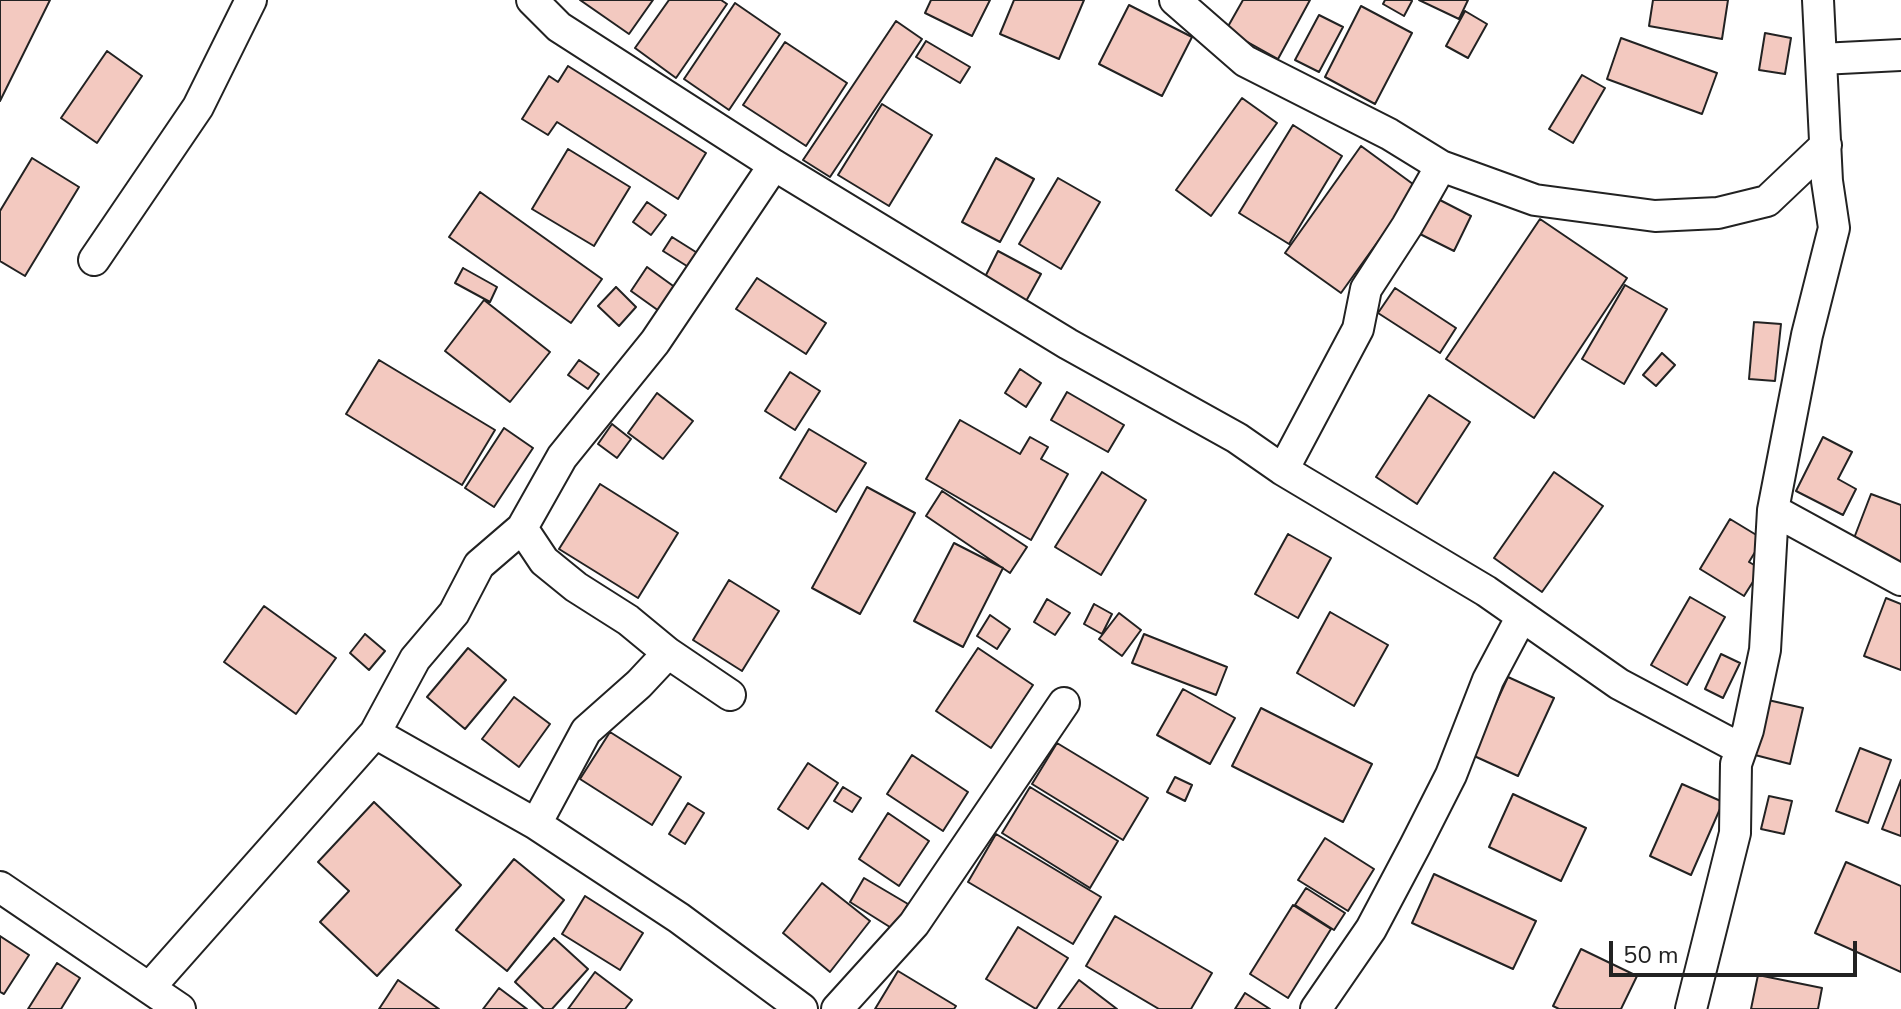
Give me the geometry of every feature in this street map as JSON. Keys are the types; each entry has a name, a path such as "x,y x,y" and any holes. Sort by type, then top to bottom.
{"street":[{"path":"94,260 198,107 251,0"},
{"path":"532,0 559,27 774,165 1068,344 1237,438 1283,470 1486,591 1619,684 1741,749"},
{"path":"1175,0 1245,61 1389,134 1441,166 1535,200 1655,216 1718,213 1767,201 1826,145"},
{"path":"1691,1009 1735,833 1736,764 1748,730 1765,650 1773,510 1807,335 1834,228 1827,181 1818,0"},
{"path":"1821,59 1901,55"},
{"path":"150,987 375,733 415,659 454,613 479,565 522,528 562,457 655,342 774,165"},
{"path":"1283,470 1358,329 1366,289 1441,166"},
{"path":"1773,510 1901,580"},
{"path":"522,528 544,561 576,587 628,620 668,653 730,695"},
{"path":"1316,1009 1371,929 1415,846 1451,775 1488,680 1522,616"},
{"path":"536,824 586,731 639,684 668,653"},
{"path":"837,1009 914,924 1064,703"},
{"path":"375,733 536,824 679,918 802,1009"},
{"path":"0,887 180,1009"}],"building":[{"path":"0,0 50,0 0,101"},
{"path":"580,0 653,0 629,34"},
{"path":"669,0 721,0 727,4 676,78 635,48"},
{"path":"931,0 990,0 972,36 925,13"},
{"path":"1014,0 1084,0 1059,59 1000,34"},
{"path":"1243,0 1310,0 1278,59 1226,30"},
{"path":"1385,0 1412,1 1404,16 1383,4"},
{"path":"1419,0 1468,0 1459,19"},
{"path":"1653,0 1728,0 1722,39 1649,26"},
{"path":"735,3 780,34 729,110 684,79"},
{"path":"1129,5 1192,37 1162,96 1099,64"},
{"path":"1361,6 1412,33 1375,104 1325,77"},
{"path":"1465,11 1487,24 1468,58 1446,46"},
{"path":"1319,15 1343,27 1319,72 1295,60"},
{"path":"896,21 922,39 830,177 803,160"},
{"path":"1765,33 1791,38 1785,74 1759,70"},
{"path":"1621,38 1717,73 1702,114 1607,79"},
{"path":"926,41 970,67 960,83 916,57"},
{"path":"785,42 847,83 806,146 743,105"},
{"path":"107,51 142,76 97,143 61,118"},
{"path":"568,66 706,153 678,199 557,122 548,135 522,119 549,76 558,82"},
{"path":"1582,75 1605,88 1573,143 1549,129"},
{"path":"1242,98 1277,123 1211,216 1176,190"},
{"path":"882,104 932,135 889,206 838,175"},
{"path":"1293,125 1342,156 1289,244 1239,213"},
{"path":"1361,146 1417,187 1341,293 1285,253"},
{"path":"568,149 630,187 594,246 532,209"},
{"path":"32,158 79,187 25,276 0,261 0,211"},
{"path":"996,158 1034,179 1000,242 962,222"},
{"path":"1058,178 1100,202 1061,269 1019,244"},
{"path":"480,192 602,279 571,323 449,237"},
{"path":"1438,199 1471,216 1454,251 1420,234"},
{"path":"647,202 666,215 651,235 633,222"},
{"path":"1540,219 1627,278 1534,418 1446,359"},
{"path":"672,237 699,254 690,268 663,251"},
{"path":"998,251 1041,274 1025,303 983,281"},
{"path":"647,267 676,288 659,311 631,291"},
{"path":"463,268 497,287 490,302 455,283"},
{"path":"757,278 826,323 806,354 736,309"},
{"path":"1625,285 1667,309 1624,384 1582,359"},
{"path":"616,287 636,307 619,326 598,306"},
{"path":"1395,288 1456,328 1440,353 1378,313"},
{"path":"484,300 550,352 510,402 445,351"},
{"path":"1754,322 1781,324 1775,381 1749,379"},
{"path":"1662,353 1675,365 1656,386 1643,375"},
{"path":"379,360 495,430 462,485 346,414"},
{"path":"579,360 599,374 588,389 568,375"},
{"path":"1020,369 1041,383 1026,407 1005,393"},
{"path":"790,372 820,391 795,430 765,411"},
{"path":"1067,392 1124,425 1108,452 1051,420"},
{"path":"657,393 693,421 663,459 628,433"},
{"path":"1429,395 1470,422 1417,504 1376,477"},
{"path":"960,420 1020,454 1030,437 1048,447 1041,459 1068,474 1031,540 926,479"},
{"path":"612,424 631,439 617,458 598,444"},
{"path":"504,428 533,448 494,507 465,488"},
{"path":"809,429 866,463 836,512 780,478"},
{"path":"1823,437 1852,452 1838,479 1856,489 1843,515 1796,491"},
{"path":"1102,472 1146,500 1101,575 1055,547"},
{"path":"1554,472 1603,506 1542,592 1494,558"},
{"path":"600,484 678,533 638,598 559,549"},
{"path":"867,487 915,513 860,614 812,588"},
{"path":"942,491 1027,547 1010,573 926,516"},
{"path":"1871,494 1901,505 1901,565 1851,546"},
{"path":"1730,519 1763,539 1749,562 1761,569 1744,596 1700,569"},
{"path":"1288,534 1331,558 1298,618 1255,594"},
{"path":"954,543 1003,568 963,647 914,621"},
{"path":"729,580 779,611 742,671 693,640"},
{"path":"1690,597 1725,617 1687,685 1651,665"},
{"path":"1886,598 1901,604 1901,670 1864,656"},
{"path":"1047,599 1070,613 1055,635 1034,622"},
{"path":"1094,604 1112,614 1102,634 1084,624"},
{"path":"264,606 336,658 296,714 224,662"},
{"path":"1330,612 1388,645 1354,706 1297,673"},
{"path":"1119,613 1141,630 1122,656 1099,639"},
{"path":"990,615 1010,629 997,649 977,636"},
{"path":"365,634 385,651 369,670 350,653"},
{"path":"1144,634 1227,667 1216,695 1132,663"},
{"path":"468,648 506,680 465,729 427,697"},
{"path":"978,648 1033,685 991,748 936,711"},
{"path":"1721,654 1740,663 1723,698 1705,689"},
{"path":"1508,677 1554,698 1518,776 1472,755"},
{"path":"1183,689 1235,718 1210,764 1157,735"},
{"path":"514,697 550,724 519,767 482,739"},
{"path":"1768,700 1803,708 1790,764 1755,755"},
{"path":"1261,708 1372,764 1343,822 1232,766"},
{"path":"610,732 681,777 652,825 580,779"},
{"path":"1057,743 1148,798 1123,840 1032,784"},
{"path":"1860,748 1891,760 1868,823 1836,811"},
{"path":"912,755 968,792 943,831 887,794"},
{"path":"808,763 838,783 808,829 778,809"},
{"path":"1175,777 1192,785 1185,801 1167,792"},
{"path":"1901,780 1901,836 1882,829"},
{"path":"1682,784 1723,802 1691,875 1650,856"},
{"path":"843,787 861,798 852,812 834,801"},
{"path":"1030,787 1118,841 1090,888 1002,833"},
{"path":"1513,794 1586,828 1561,881 1489,847"},
{"path":"1769,796 1792,801 1784,834 1761,829"},
{"path":"374,802 461,885 377,976 320,922 349,891 318,862"},
{"path":"688,803 704,813 685,844 669,834"},
{"path":"888,813 929,841 899,886 859,859"},
{"path":"996,834 1101,897 1073,944 968,882"},
{"path":"1325,838 1374,869 1348,911 1298,880"},
{"path":"514,859 564,900 507,971 456,930"},
{"path":"1846,862 1901,886 1901,972 1815,933"},
{"path":"1434,874 1536,921 1513,969 1412,923"},
{"path":"864,878 908,904 893,929 850,902"},
{"path":"822,883 870,921 830,972 783,933"},
{"path":"1306,888 1345,913 1334,930 1295,905"},
{"path":"585,896 643,933 620,970 562,934"},
{"path":"1293,905 1331,929 1288,998 1250,974"},
{"path":"1115,916 1212,973 1191,1009 1159,1009 1086,966"},
{"path":"1018,927 1068,958 1036,1009 986,979"},
{"path":"0,936 29,955 4,994 0,992"},
{"path":"554,938 588,969 552,1009 544,1009 515,982"},
{"path":"1581,949 1637,976 1621,1009 1559,1009 1553,1006"},
{"path":"57,963 80,978 61,1009 28,1009"},
{"path":"898,971 956,1006 954,1009 875,1009"},
{"path":"595,972 632,1000 625,1009 568,1009"},
{"path":"1758,975 1822,988 1818,1009 1751,1009"},
{"path":"398,980 439,1009 379,1009"},
{"path":"1079,980 1117,1009 1058,1009"},
{"path":"499,988 527,1009 483,1009"},
{"path":"1245,993 1270,1009 1235,1009"}]}
